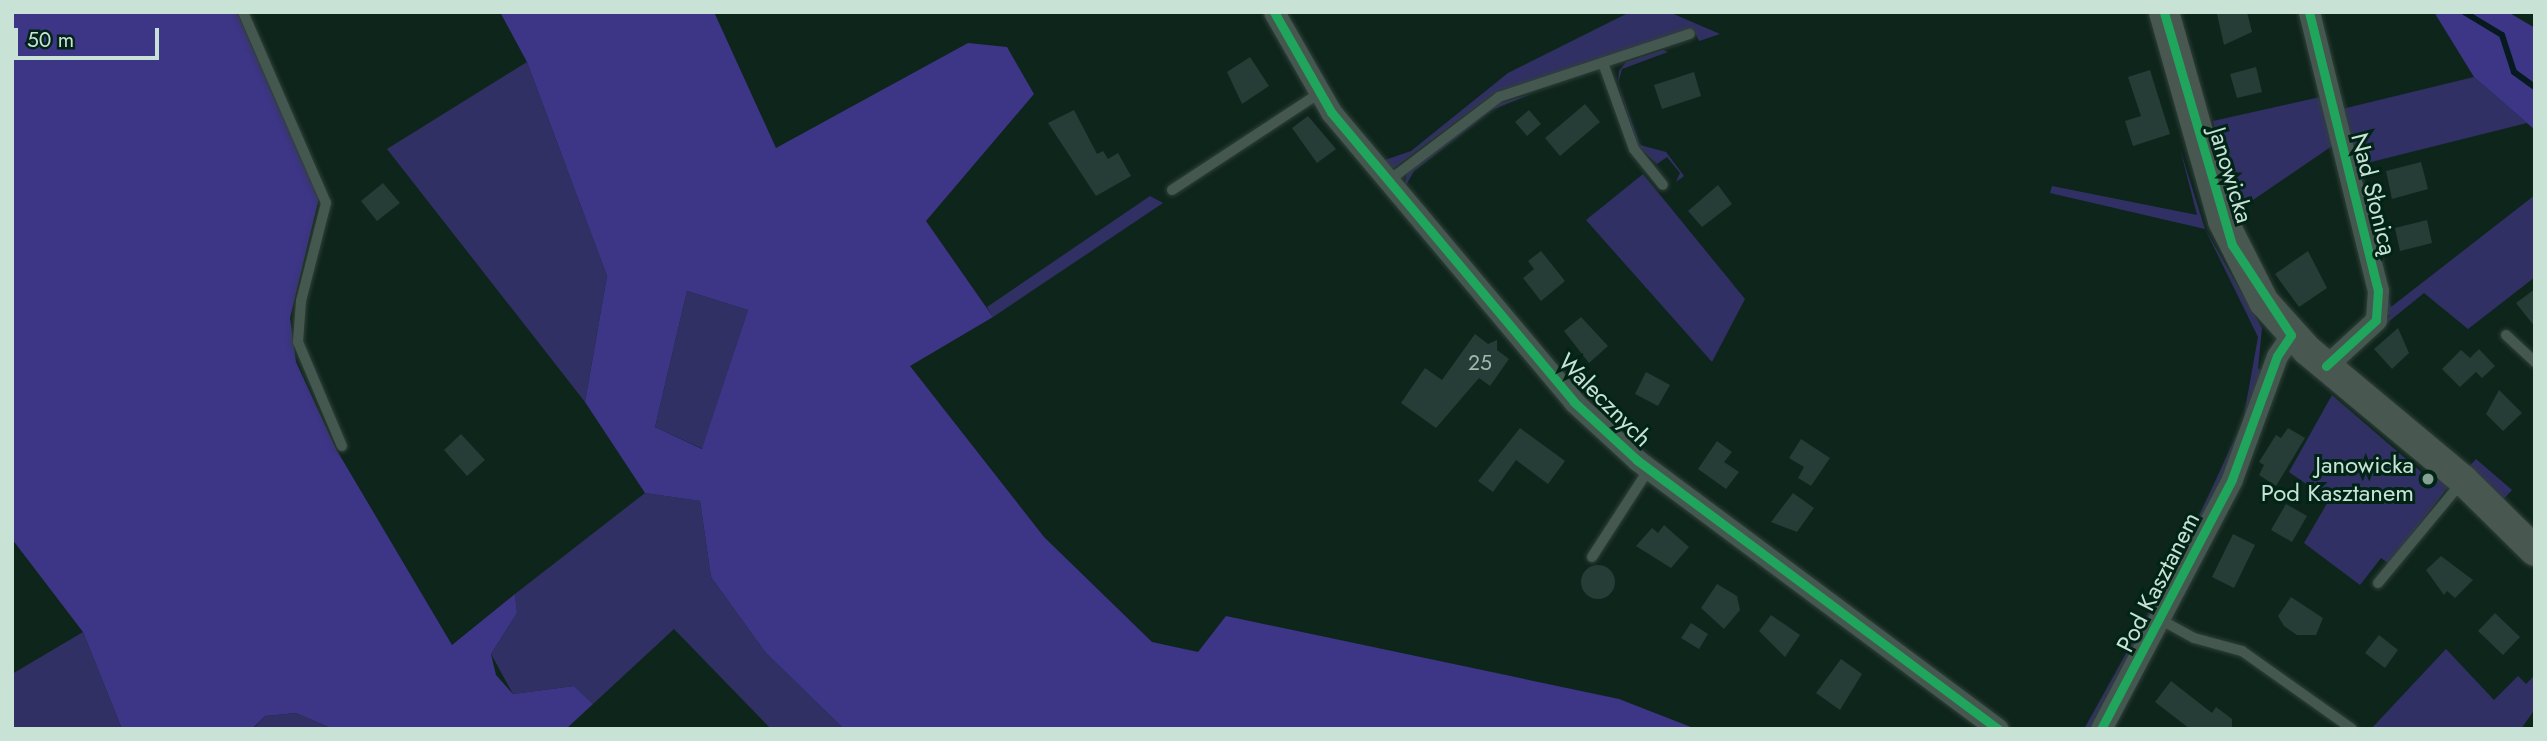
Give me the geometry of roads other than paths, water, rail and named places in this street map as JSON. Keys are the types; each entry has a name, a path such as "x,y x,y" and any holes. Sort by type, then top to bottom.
{"street":[{"name":"Walecznych","path":"1274,12 1318,94 1387,182 1574,402 1649,469 1998,729"},
{"name":"Janowicka","path":"2164,12 2232,245 2291,335 2463,480 2535,551"},
{"name":"Nad Słonicą","path":"2309,12 2378,290 2376,320 2326,366"},
{"name":"Pod Kasztanem","path":"2101,729 2163,621 2252,435 2277,356 2291,335"}],"lane":[{"path":"243,12 326,204 301,301 298,342 342,446"},
{"path":"1387,182 1499,97 1690,34"},
{"path":"1603,63 1634,149 1663,185"},
{"path":"1172,190 1318,94"},
{"path":"2506,335 2535,362"},
{"path":"1592,557 1649,469"},
{"path":"2378,583 2463,480"},
{"path":"2163,621 2194,638 2242,651 2352,729"}],"waterway":[{"path":"2464,12 2502,35 2514,72 2535,87"}],"place":[{"name":"Janowicka Pod Kasztanem","path":"2428,479"}]}
